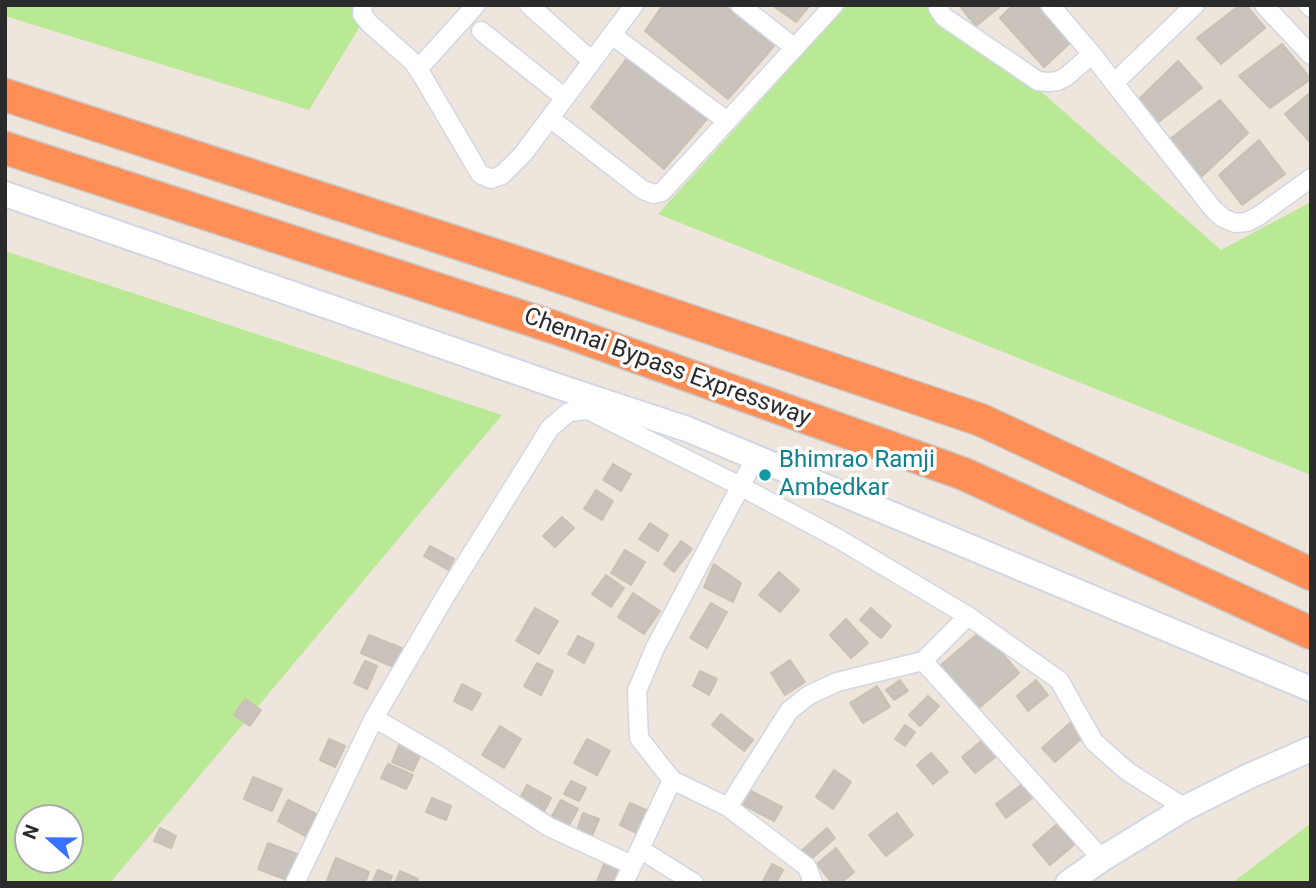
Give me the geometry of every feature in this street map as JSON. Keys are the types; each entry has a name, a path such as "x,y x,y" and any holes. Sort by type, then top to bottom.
{"highway":[{"name":"Chennai Bypass Expressway","path":"5,95 537,269 981,420 1311,574"},
{"name":"Chennai Bypass Expressway","path":"5,148 556,328 964,474 1311,634"}],"street":[{"path":"363,5 362,14 369,23 418,69 480,174 491,178 502,175 523,154 634,5"},
{"path":"418,69 476,5"},
{"path":"529,5 592,61"},
{"path":"740,5 795,48"},
{"path":"550,118 643,190 654,194 662,192 834,5"},
{"path":"938,5 944,17 1038,81 1058,81 1091,54"},
{"path":"1049,5 1223,219 1235,223 1247,222 1311,178"},
{"path":"1114,83 1195,5"},
{"path":"1265,5 1311,55"},
{"path":"481,32 565,98"},
{"path":"612,35 727,121"},
{"path":"5,194 687,429 1311,689"},
{"path":"295,883 374,718 446,595 550,428 569,412 588,410 837,538 968,616 1059,680 1094,742 1127,771 1185,808"},
{"path":"756,457 654,648 637,691 639,738 672,780 728,807 807,867 813,883"},
{"path":"728,807 789,712 809,695 837,682 923,661 968,616"},
{"path":"923,661 1102,859"},
{"path":"374,718 438,755 549,827 636,857 694,883"},
{"path":"1068,883 1185,808 1311,749"},
{"path":"624,883 672,780"}],"green space":[{"path":"5,5 373,5 309,110 5,16"},
{"path":"847,5 943,5 1221,250 1311,202 1311,475 658,214"},
{"path":"5,251 502,415 110,883 5,883"},
{"path":"1311,823 1311,883 1232,883"}],"building":[{"path":"663,5 724,5 774,46 728,99 645,31"},
{"path":"772,5 810,5 796,22"},
{"path":"959,5 1002,5 976,26"},
{"path":"1013,5 1037,5 1070,43 1044,67 1000,18"},
{"path":"1240,5 1246,5 1265,28 1221,64 1197,38"},
{"path":"1282,44 1311,79 1270,108 1239,76"},
{"path":"627,58 707,119 664,169 591,107"},
{"path":"1178,61 1202,88 1156,124 1138,100"},
{"path":"1311,92 1311,140 1309,141 1285,114"},
{"path":"1220,100 1248,133 1200,178 1170,139"},
{"path":"1259,140 1285,174 1242,205 1219,175"},
{"path":"613,464 631,474 621,491 603,480"},
{"path":"596,490 613,501 602,520 584,509"},
{"path":"562,517 574,528 555,547 543,536"},
{"path":"650,523 668,535 658,551 639,539"},
{"path":"681,541 692,549 674,572 664,564"},
{"path":"430,546 454,559 448,570 424,556"},
{"path":"625,550 645,562 631,585 611,573"},
{"path":"714,564 741,583 733,602 704,587"},
{"path":"779,572 799,590 780,612 759,595"},
{"path":"606,575 624,588 611,607 592,594"},
{"path":"633,593 660,611 644,634 618,617"},
{"path":"711,603 727,612 707,648 690,638"},
{"path":"535,608 558,621 539,654 516,641"},
{"path":"871,608 891,626 881,638 860,620"},
{"path":"846,619 868,643 851,658 830,635"},
{"path":"982,630 1019,673 978,709 941,665"},
{"path":"369,635 404,649 396,668 361,653"},
{"path":"578,636 594,644 584,663 568,654"},
{"path":"790,660 805,682 785,695 771,673"},
{"path":"365,661 377,666 367,689 354,683"},
{"path":"537,663 553,671 541,695 524,686"},
{"path":"700,671 717,679 709,695 693,686"},
{"path":"900,680 908,691 894,700 886,690"},
{"path":"1036,680 1048,695 1028,711 1017,696"},
{"path":"462,684 481,694 472,710 454,701"},
{"path":"877,686 890,707 863,723 850,703"},
{"path":"928,696 939,706 920,726 909,715"},
{"path":"245,699 261,710 250,726 234,715"},
{"path":"721,714 753,740 744,751 712,725"},
{"path":"1070,723 1083,737 1055,762 1042,748"},
{"path":"905,725 915,732 905,746 895,739"},
{"path":"500,726 521,739 504,768 482,755"},
{"path":"985,738 998,755 975,773 962,757"},
{"path":"329,739 345,746 335,767 320,760"},
{"path":"587,739 610,751 597,775 574,763"},
{"path":"400,743 421,753 413,771 392,762"},
{"path":"931,753 948,772 933,784 917,765"},
{"path":"388,764 413,775 406,789 381,778"},
{"path":"834,770 851,782 833,809 816,797"},
{"path":"253,777 282,789 272,811 244,799"},
{"path":"571,781 586,788 579,801 564,794"},
{"path":"1025,782 1035,796 1006,818 996,804"},
{"path":"527,785 551,798 542,815 518,802"},
{"path":"747,789 782,807 774,821 740,803"},
{"path":"432,798 451,806 446,820 426,812"},
{"path":"288,800 324,818 313,840 278,821"},
{"path":"561,800 578,809 568,827 551,818"},
{"path":"630,803 653,813 643,836 620,825"},
{"path":"583,813 599,819 592,836 577,830"},
{"path":"897,813 913,835 886,856 869,835"},
{"path":"1057,824 1074,845 1050,865 1033,845"},
{"path":"160,828 176,836 171,848 154,841"},
{"path":"827,828 835,838 808,862 800,852"},
{"path":"268,843 297,854 287,880 258,869"},
{"path":"836,848 854,872 841,883 832,883 817,864"},
{"path":"336,858 369,872 365,883 335,883 327,880"},
{"path":"606,860 625,868 619,883 596,883"},
{"path":"772,864 783,870 776,883 766,883 763,881"},
{"path":"378,870 392,876 389,883 372,883"},
{"path":"400,871 418,879 416,883 395,883"}],"place":[{"name":"Bhimrao Ramji Ambedkar","path":"765,475"}]}
